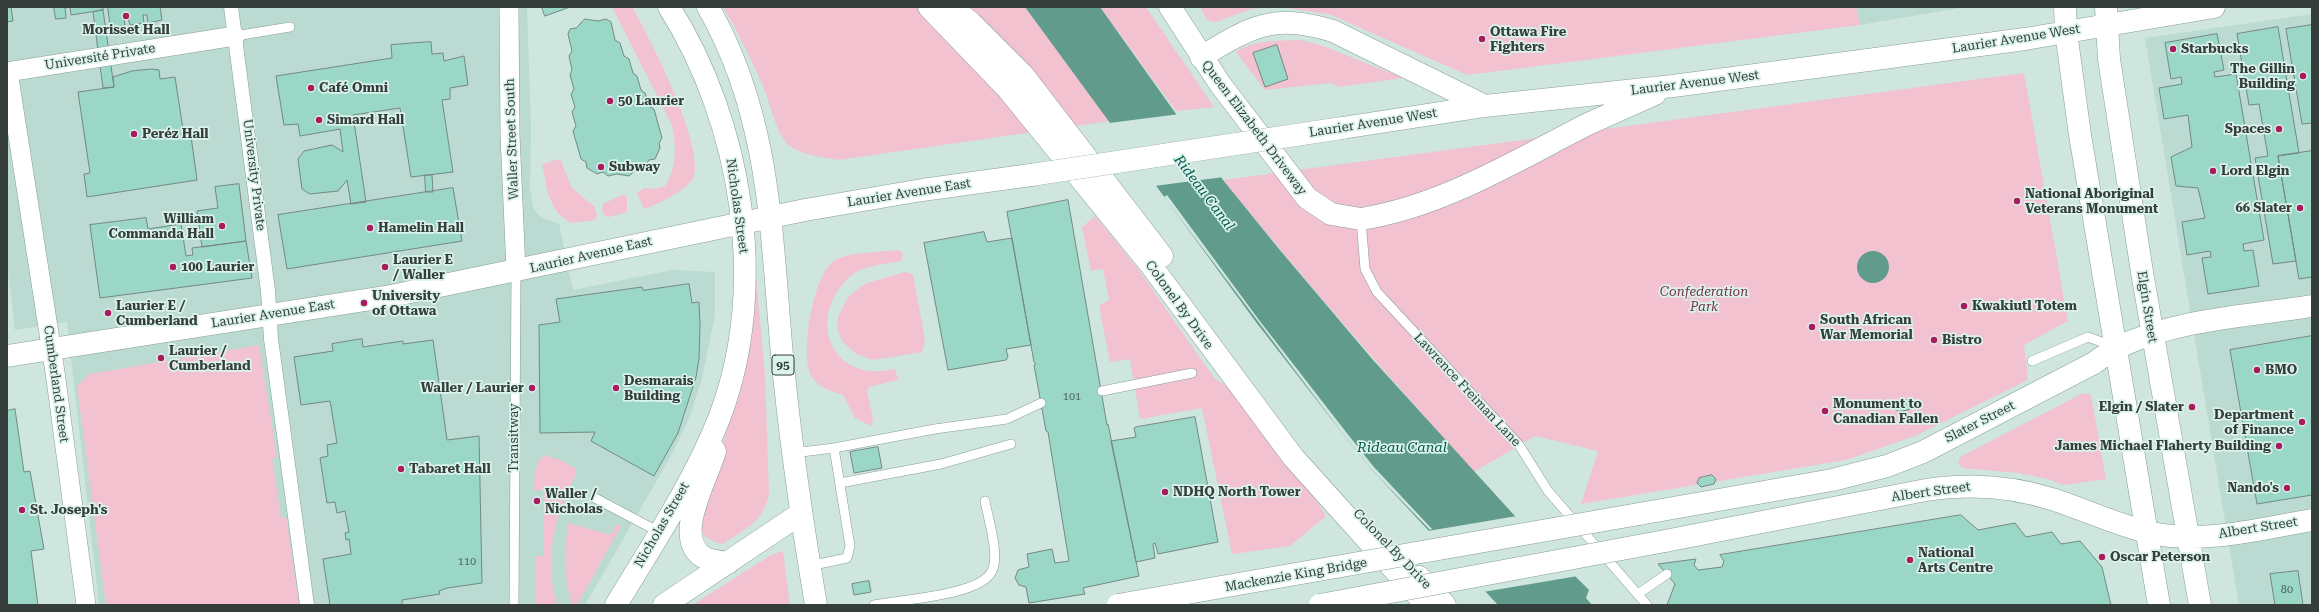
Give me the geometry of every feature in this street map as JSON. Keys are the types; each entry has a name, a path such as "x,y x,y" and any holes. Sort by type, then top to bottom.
{"main road":[{"name":"Nicholas Street","path":"616,605 692,472 720,414 732,372 740,329 744,265 742,222 727,142 715,100 693,51 669,7"},
{"name":"95","path":"708,7 734,63 756,129 772,216 792,454 800,514"},
{"name":"Colonel By Drive","path":"929,7 1007,88 1150,264 1293,457 1426,605"},
{"name":"Colonel By Drive","path":"951,7 970,22 1023,75 1160,253 1304,452 1348,503 1445,605"},
{"name":"Queen Elizabeth Driveway","path":"1170,7 1201,56 1307,198 1331,214 1361,219"},
{"path":"2065,7 2066,32 2081,142 2159,605"},
{"name":"Laurier Avenue West","path":"1175,152 1485,106 1673,86 2066,32 2106,16 2214,7"},
{"name":"Elgin Street","path":"2106,16 2110,66 2152,334 2190,537 2200,605"},
{"path":"1201,56 1248,30 1263,24 1281,22 1312,25 1334,31 1485,106"},
{"path":"1361,219 1415,208 1471,184 1589,124 1673,86"},
{"name":"Laurier Avenue East","path":"7,356 391,296 516,271 772,216 922,190 1175,152"},
{"name":"Slater Street","path":"1639,514 1832,480 1887,466 1950,438 2094,363 2116,348 2152,334 2196,323 2312,306"},
{"path":"720,414 718,442 710,470 693,511 690,525 690,535 693,545 705,558 728,563"},
{"name":"Albert Street","path":"1320,605 1665,541 1926,490 1978,485 2038,495 2147,532 2190,537 2226,535 2312,520"},
{"path":"664,605 800,514 816,605"},
{"name":"Mackenzie King Bridge","path":"1118,605 1639,514"}],"street":[{"path":"231,7 235,36"},
{"name":"Waller Street South","path":"509,7 510,135 516,271"},
{"name":"Université Private","path":"8,72 235,36"},
{"name":"University Private","path":"235,36 270,314 271,339 307,605"},
{"name":"Cumberland Street","path":"8,72 51,349 86,605"}],"lane":[{"path":"235,36 290,27"},
{"name":"Lawrence Freiman Lane","path":"1361,219 1365,269 1377,292 1519,445 1548,492 1647,605"},
{"name":"Transitway","path":"514,605 516,271"},
{"path":"2032,361 2088,338 2116,348"},
{"path":"1102,391 1192,373"},
{"path":"792,454 834,448 934,429 1007,419 1041,403"},
{"path":"840,483 941,464 1011,444"},
{"path":"809,566 847,558 850,546 834,448"},
{"path":"595,498 659,532"},
{"path":"874,605 967,590 983,583 993,570 994,550 985,501"},
{"path":"1638,594 1667,574"}],"shaded area":[{"name":"University of Ottawa","path":"7,7 527,7 531,129 530,188 533,207 542,218 559,224 573,290 672,270 715,272 715,315 702,378 690,416 672,454 585,605 99,605 67,322 15,330 7,265"},
{"path":"1856,7 1966,7 1860,25"},
{"path":"2312,14 2312,605 2239,605 2145,38"}],"green space":[{"path":"612,7 632,7 674,92 692,143 695,164 693,178 678,192 644,209 637,193 644,188 655,189 665,186 672,171 675,156 673,131 671,123"},
{"path":"723,7 1025,7 1110,121 838,160 808,154 791,147 781,135 765,91 739,35"},
{"path":"1100,7 1146,7 1214,107 1176,111"},
{"path":"1200,7 1274,7 1251,9 1216,22 1207,20"},
{"path":"1282,7 1856,7 1860,25 1467,75 1331,15"},
{"path":"1301,40 1326,47 1403,78 1338,87 1331,83 1265,90 1236,52 1259,43"},
{"name":"Confederation Park","path":"2024,73 2068,321 2024,345 2028,380 1915,436 1846,460 1581,504 1598,451 1535,436 1474,472 1347,328 1223,180"},
{"path":"560,159 572,188 595,207 597,215 595,220 572,223 564,218 553,206 547,190 542,164"},
{"path":"622,195 627,196 627,212 609,217 605,216 602,210 603,204"},
{"path":"1095,216 1138,269 1214,378 1228,387 1302,479 1326,516 1290,546 1232,554 1202,408 1140,419 1130,359 1110,362 1099,306 1109,300 1103,269 1091,271 1082,227"},
{"path":"899,250 903,254 902,261 869,267 852,275 837,291 829,309 827,327 831,343 840,357 854,367 873,371 895,369 898,380 869,387 867,391 873,419 871,426 855,418 843,395 822,386 812,377 808,366 807,352 810,316 820,281 827,268 835,260 849,255"},
{"path":"755,267 765,375 769,494 763,512 758,518 752,524 723,544 710,540 700,530 710,483 717,464 742,376"},
{"path":"904,272 913,274 925,340 922,352 873,360 856,354 843,342 837,330 838,317 847,298 864,284"},
{"path":"259,345 277,457 272,459 281,518 286,517 299,605 106,605 77,386 89,374"},
{"path":"2083,393 2091,395 2106,479 2064,485 2048,479 2018,473 1962,468 1958,462 1960,457"},
{"path":"544,455 561,460 576,469 574,479 567,491 561,509 552,549 552,576 557,605 535,605 535,556 544,556 543,490 534,490 536,467"},
{"path":"568,523 611,535 616,524 621,526 577,605 572,605 567,585 565,554"},
{"path":"783,551 790,605 692,605 771,555"}],"water":[{"name":"Rideau Canal","path":"1025,7 1100,7 1223,180 1279,249 1373,360 1514,515 1589,590 1586,598 1592,605 1498,605 1372,470 1343,434 1256,322"},
{"path":"1870,251 1876,251 1886,258 1889,267 1888,273 1882,280 1876,283 1870,283 1860,276 1857,270 1857,264 1864,254"}],"pier":[{"path":"1180,114 1224,177 1154,186 1109,123"},
{"path":"1167,195 1259,320 1346,432 1373,466 1432,529 1430,530 1372,470 1343,434 1164,197"},
{"path":"1517,516 1578,576 1483,592 1428,531"}],"building":[{"path":"7,7 11,7 13,21 7,22"},
{"path":"54,7 70,7 65,8 66,18 56,19"},
{"path":"70,7 103,7 103,10 71,15"},
{"name":"Morisset Hall","path":"108,7 160,7 162,20 148,23 147,15 143,15 144,23 130,25 128,18 124,18 125,25 111,28"},
{"path":"542,7 570,7 545,16"},
{"path":"103,10 114,87 103,88 93,12"},
{"name":"50 Laurier","path":"585,19 598,21 606,19 611,22 615,40 620,43 624,56 629,59 633,73 637,76 641,90 645,93 650,107 654,109 662,138 659,143 660,148 655,159 649,160 645,166 639,167 629,176 617,174 608,176 603,172 597,174 587,168 586,162 581,159 573,131 576,126 572,112 575,107 571,94 574,89 570,75 572,70 569,56 572,51 568,34 570,29 576,28"},
{"name":"The Gillin Building","path":"2312,25 2312,123 2302,124 2286,29"},
{"name":"Spaces","path":"2278,27 2299,153 2278,156 2296,261 2273,264 2255,158 2268,156 2259,104 2249,105 2237,34"},
{"name":"Lord Elgin","path":"2217,34 2224,70 2214,72 2215,77 2236,74 2264,240 2243,244 2244,251 2253,250 2259,286 2208,294 2202,258 2211,257 2210,251 2187,255 2182,222 2205,218 2198,188 2176,186 2171,157 2192,147 2188,115 2164,119 2159,88 2182,84 2181,77 2171,79 2165,43"},
{"name":"Simard Hall","path":"431,42 432,54 443,53 444,61 464,56 468,85 450,88 450,99 442,100 453,172 411,177 400,108 353,115 366,202 351,204 347,180 338,191 310,194 302,189 298,159 304,151 332,145 343,152 340,129 300,136 298,124 284,125 276,76 392,58 391,45"},
{"path":"1277,45 1288,79 1265,87 1253,53"},
{"name":"Peréz Hall","path":"152,69 159,70 160,79 175,77 184,136 191,136 197,180 87,197 84,174 90,173 78,92 114,87 113,77 132,71"},
{"name":"66 Slater","path":"2312,151 2312,277 2299,279 2278,156"},
{"path":"425,175 432,175 433,192 426,192"},
{"name":"William Commanda Hall","path":"239,184 246,241 202,247 197,211 218,208 215,187"},
{"name":"Hamelin Hall","path":"453,188 462,241 287,269 278,215"},
{"path":"1068,200 1107,425 1108,424 1139,576 1083,588 1085,594 1029,603 1026,587 1019,585 1015,578 1018,570 1029,567 1027,554 1052,549 1055,563 1069,561 1048,432 1046,431 1034,365 1036,364 1034,362 1007,212"},
{"name":"100 Laurier","path":"146,218 148,229 181,224 186,256 193,255 192,248 246,241 252,278 100,298 90,225"},
{"path":"984,232 987,242 1012,238 1031,345 1006,349 1008,357 1006,360 948,370 924,243"},
{"name":"Desmarais Building","path":"689,284 692,303 699,302 699,359 696,377 678,433 654,476 591,441 595,432 540,433 539,325 560,322 556,299 642,287 643,290"},
{"name":"James Michael Flaherty Building","path":"2312,336 2312,495 2257,504 2230,350"},
{"name":"Tabaret Hall","path":"362,339 363,347 403,341 403,344 433,340 447,440 479,436 482,583 447,588 439,591 440,594 402,600 402,605 330,605 323,559 351,554 349,539 346,540 345,533 349,532 345,511 337,513 335,502 327,503 320,458 328,456 327,445 337,443 330,401 301,405 294,357 333,351 332,344"},
{"path":"1910,400 1913,404 1911,409 1899,412 1894,408 1896,402"},
{"name":"St. Joseph's","path":"15,409 24,472 30,471 44,549 31,551 38,605 7,605 7,411"},
{"name":"NDHQ North Tower","path":"1195,417 1218,542 1158,554 1155,543 1153,544 1155,558 1136,562 1111,441 1136,437 1134,428 1136,427"},
{"path":"878,447 882,468 854,473 850,452"},
{"path":"1712,475 1716,479 1714,484 1701,487 1697,483 1699,478"},
{"name":"National Arts Centre","path":"1961,515 1978,530 2015,523 2026,537 2052,532 2061,544 2080,541 2102,567 2111,605 1667,605 1675,584 1658,564 1696,559 1694,565 1698,570 1722,567 1724,561 1720,555"},
{"path":"2298,571 2303,605 2275,605 2270,574"},
{"path":"869,581 871,592 854,595 852,584"}],"place":[{"name":"Morisset Hall","path":"126,16"},
{"name":"Ottawa Fire Fighters","path":"1482,39"},
{"name":"Starbucks","path":"2173,49"},
{"name":"The Gillin Building","path":"2303,76"},
{"name":"Café Omni","path":"311,88"},
{"name":"50 Laurier","path":"610,101"},
{"name":"Simard Hall","path":"319,120"},
{"name":"Spaces","path":"2279,129"},
{"name":"Peréz Hall","path":"134,134"},
{"name":"Subway","path":"601,167"},
{"name":"Lord Elgin","path":"2213,171"},
{"name":"National Aboriginal Veterans Monument","path":"2017,201"},
{"name":"66 Slater","path":"2300,208"},
{"name":"William Commanda Hall","path":"222,226"},
{"name":"Hamelin Hall","path":"370,228"},
{"name":"100 Laurier","path":"173,267"},
{"name":"Laurier E / Waller","path":"385,267"},
{"name":"University of Ottawa","path":"364,303"},
{"name":"Kwakiutl Totem","path":"1964,306"},
{"name":"Laurier E / Cumberland","path":"108,313"},
{"name":"South African War Memorial","path":"1812,327"},
{"name":"Bistro","path":"1934,340"},
{"name":"Laurier / Cumberland","path":"161,358"},
{"name":"BMO","path":"2257,370"},
{"name":"Waller / Laurier","path":"532,388"},
{"name":"Desmarais Building","path":"616,388"},
{"name":"Elgin / Slater","path":"2192,407"},
{"name":"Monument to Canadian Fallen","path":"1825,411"},
{"name":"Department of Finance","path":"2302,422"},
{"name":"James Michael Flaherty Building","path":"2279,446"},
{"name":"Tabaret Hall","path":"401,469"},
{"name":"Nando's","path":"2287,488"},
{"name":"NDHQ North Tower","path":"1165,492"},
{"name":"Waller / Nicholas","path":"537,501"},
{"name":"St. Joseph's","path":"22,510"},
{"name":"Oscar Peterson","path":"2102,557"},
{"name":"National Arts Centre","path":"1910,560"}]}
